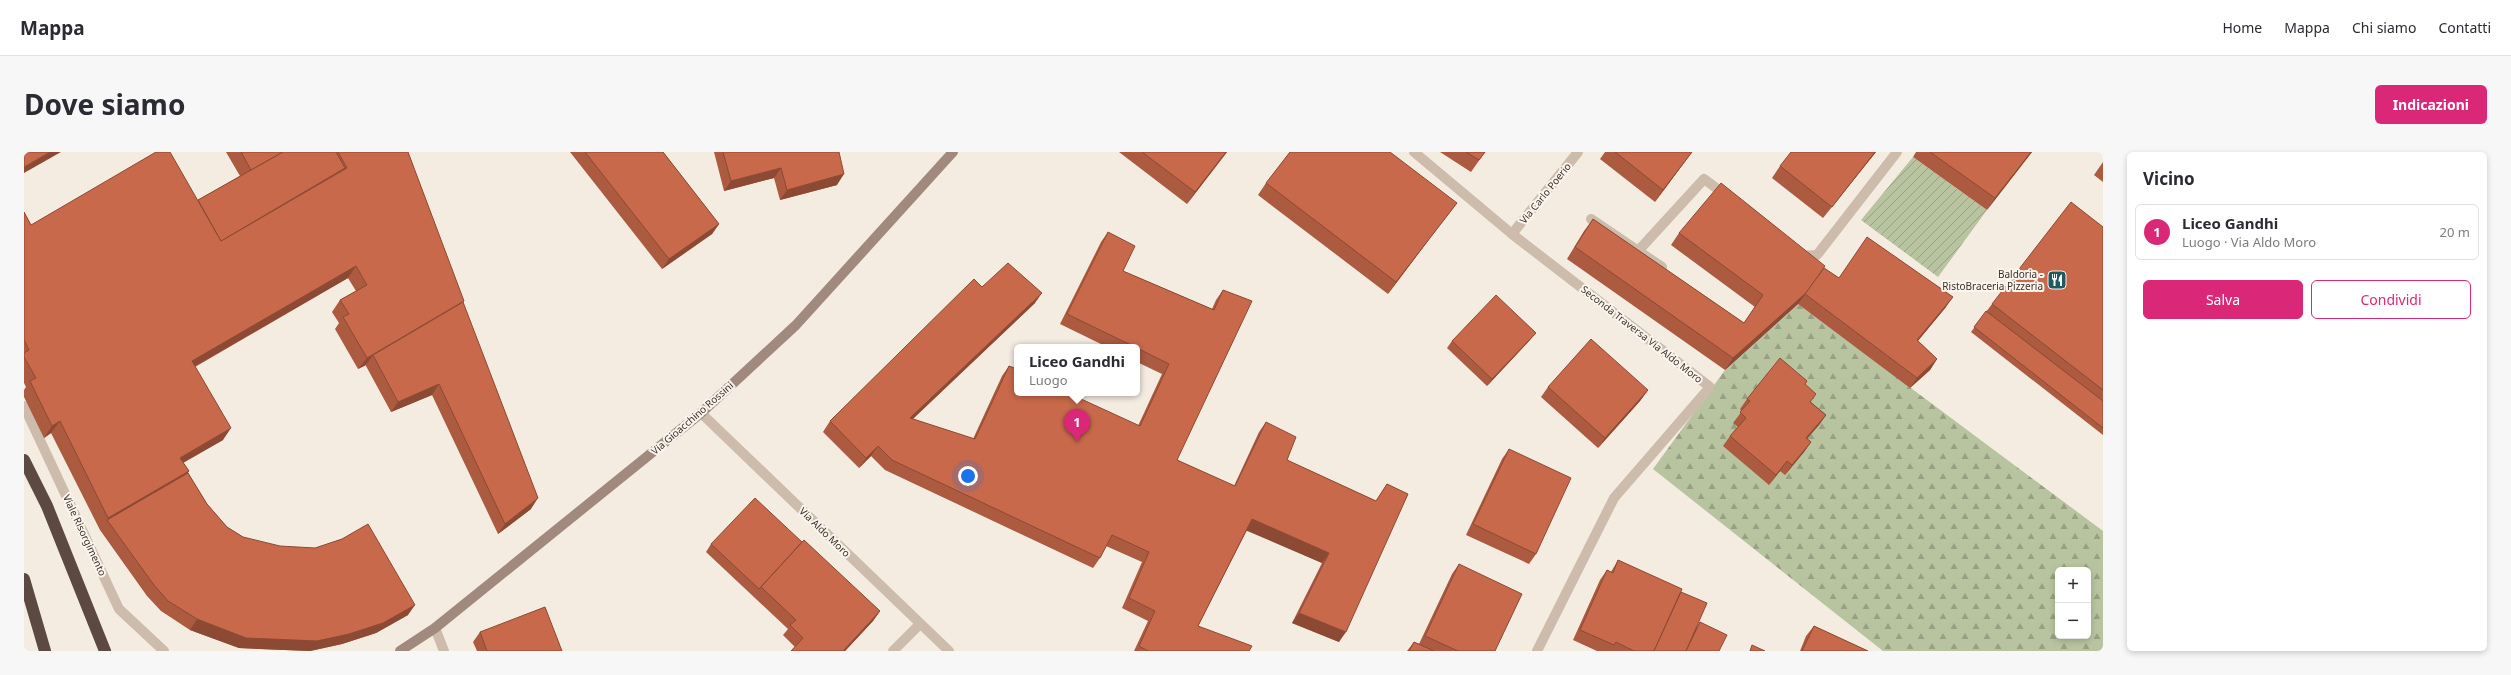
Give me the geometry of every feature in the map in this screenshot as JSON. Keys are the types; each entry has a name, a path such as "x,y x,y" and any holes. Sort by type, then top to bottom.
{"highway":[{"path":"24,460 47,506 105,651"},
{"path":"24,579 45,651"}],"street":[{"name":"Via Gioacchino Rossini","path":"400,651 435,628 700,413 796,325 953,152"},
{"path":"1414,152 1512,234"},
{"name":"Via Carlo Poerio","path":"1512,234 1578,152"},
{"path":"1789,246 1801,256 1817,255 1897,152"},
{"path":"1639,250 1704,179 1734,203"},
{"path":"1591,219 1639,250 1670,274"},
{"name":"Seconda Traversa Via Aldo Moro","path":"1512,234 1710,387 1614,498 1537,651"},
{"name":"Viale Risorgimento","path":"24,406 119,609 164,651"},
{"name":"Via Aldo Moro","path":"700,413 949,651"},
{"path":"893,651 920,624"},
{"path":"435,628 444,651"}],"green space":[{"path":"1913,157 1987,210 1938,277 1861,220"},
{"path":"1798,304 2103,531 2103,651 1883,651 1653,469 1725,370"}],"building":[{"path":"24,152 50,152 24,167"},
{"path":"156,152 170,152 221,241 347,168 338,152 408,152 464,301 367,358 343,317 349,314 340,300 367,285 356,266 192,361 231,428 180,458 189,471 108,518 60,421 52,426 30,381 36,378 24,357 24,353 29,350 24,340 24,212 31,225"},
{"path":"241,152 283,152 251,170"},
{"path":"283,152 336,152 345,168 221,241 198,200"},
{"path":"585,152 663,152 719,224 669,259"},
{"path":"723,152 839,152 844,174 787,190 781,168 731,181"},
{"path":"1142,152 1226,152 1195,192"},
{"path":"1290,152 1390,152 1457,203 1396,282 1266,183"},
{"path":"1466,152 1485,152 1479,160"},
{"path":"1615,152 1692,152 1663,190"},
{"path":"1791,152 1875,152 1832,207 1780,166"},
{"path":"1930,152 2031,152 1995,198"},
{"path":"1721,183 1825,266 1807,292 1733,358 1575,247 1593,219 1744,323 1763,295 1679,233"},
{"name":"Baldoria - RistoBraceria Pizzeria","path":"2071,202 2103,227 2103,390 1992,304"},
{"path":"1108,232 1135,246 1123,271 1214,310 1223,290 1252,301 1177,460 1235,486 1266,422 1296,437 1287,460 1376,501 1387,484 1408,494 1346,632 1299,613 1329,553 1252,519 1198,626 1252,646 1249,651 1148,651 1139,646 1155,611 1129,598 1149,552 1112,535 1100,558 892,460 878,446 866,458 830,421 974,279 982,287 1008,263 1042,293 910,418 975,439 1009,366 1014,368 1014,396 1075,396 1140,426 1169,364 1140,350 1140,344 1129,344 1067,314"},
{"path":"1867,237 1953,297 1917,340 1937,359 1917,378 1805,294 1824,268 1839,278"},
{"path":"1496,295 1536,333 1492,379 1452,341"},
{"path":"463,302 538,498 505,524 439,384 398,402 373,355"},
{"path":"1986,311 2103,401 2103,428 1974,327"},
{"path":"1591,339 1648,390 1605,438 1548,387"},
{"path":"1780,358 1807,381 1805,384 1816,394 1810,402 1826,415 1806,438 1811,442 1792,465 1787,461 1776,475 1730,436 1746,418 1740,412 1750,401 1747,399"},
{"path":"1509,449 1571,478 1536,554 1473,524"},
{"path":"188,473 207,504 227,527 243,537 280,546 315,548 342,539 368,524 415,605 383,623 349,634 317,641 246,638 197,619 168,601 154,585 107,520"},
{"path":"755,498 802,542 759,589 711,544"},
{"path":"804,540 880,611 843,651 791,651 803,638 790,625 796,620 761,587"},
{"path":"1618,560 1682,589 1654,651 1634,651 1616,642 1614,645 1580,630 1607,570 1613,573"},
{"path":"1459,564 1522,594 1495,651 1458,651 1425,636"},
{"path":"1681,592 1707,603 1686,651 1654,651"},
{"path":"545,607 562,651 487,651 480,632"},
{"path":"1700,622 1727,635 1719,651 1686,651"},
{"path":"1814,626 1868,651 1802,651"},
{"path":"1414,642 1434,651 1409,651"},
{"path":"1752,645 1765,651 1750,651"}],"place":[{"name":"Baldoria - RistoBraceria Pizzeria","path":"2057,280"},
{"name":"Liceo Gandhi","path":"1077,442"}]}
